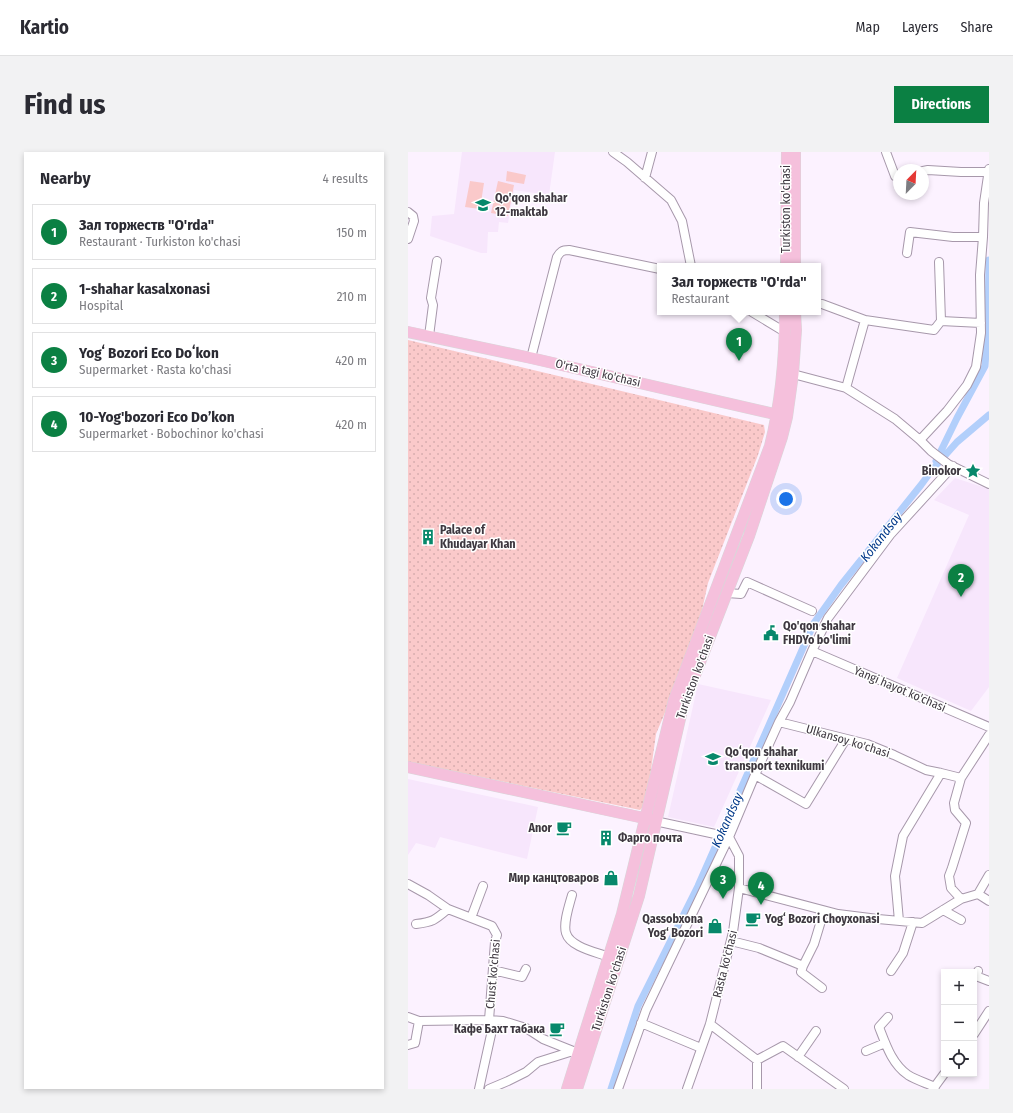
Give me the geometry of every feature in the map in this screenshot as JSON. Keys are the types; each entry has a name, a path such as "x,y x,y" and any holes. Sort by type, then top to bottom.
{"main road":[{"name":"Turkiston ko'chasi","path":"786,152 786,263"},
{"name":"Turkiston ko'chasi","path":"795,152 795,263"},
{"name":"Turkiston ko'chasi","path":"567,1089 576,1052 609,957 651,820 683,706 749,536 780,444 785,315"},
{"name":"Turkiston ko'chasi","path":"576,1089 639,896 651,820 674,700 782,416 793,374 796,315"},
{"name":"O'rta tagi ko'chasi","path":"408,332 531,358 782,416"},
{"path":"408,767 651,820"}],"street":[{"path":"613,152 627,162 671,200 682,222 690,263"},
{"path":"645,178 652,152"},
{"path":"886,152 893,171"},
{"path":"920,440 947,411 967,385 976,367 981,333 980,275 984,203 989,170 961,172 929,170"},
{"path":"408,212 414,216 414,221 408,239"},
{"path":"907,253 910,232 953,237 983,237"},
{"path":"531,358 556,257 559,252 569,250 657,268"},
{"path":"429,336 433,305 431,298 437,261"},
{"path":"822,304 865,320 934,330 941,321 939,262"},
{"path":"757,315 785,332"},
{"path":"846,388 865,320"},
{"path":"941,321 981,323"},
{"path":"793,374 846,388 895,419 931,451 950,465 989,484"},
{"path":"618,1089 646,1010 729,837 755,775 828,618 890,535 950,465"},
{"path":"727,593 741,594 747,582 812,611"},
{"name":"Yangi hayot ko'chasi","path":"812,651 989,727"},
{"name":"Ulkansoy ko'chasi","path":"779,722 867,744 926,770 961,778"},
{"path":"961,899 951,888 949,876 966,823 955,810 954,803 961,778 989,735"},
{"path":"755,775 806,804 846,739"},
{"path":"899,921 894,876 903,836 941,773"},
{"path":"651,820 729,837"},
{"name":"Rasta ko'chasi","path":"687,1089 710,1024 733,932 740,888 739,856 729,837"},
{"path":"740,888 838,914 922,923 961,899 978,894 989,875"},
{"name":"Chust ko'chasi","path":"408,884 428,895 448,909 492,926 497,935 493,970 492,1021 479,1089"},
{"path":"471,918 483,886"},
{"path":"978,894 989,901"},
{"path":"572,896 566,919 565,933 570,940 578,946 609,957"},
{"path":"416,924 428,923 436,920 448,909"},
{"path":"943,910 961,920"},
{"path":"822,988 801,972 814,944 824,911"},
{"path":"891,971 903,953 913,922"},
{"path":"731,941 759,948 804,966"},
{"path":"493,970 522,977 526,969"},
{"path":"978,970 976,976 989,981"},
{"path":"977,1030 988,1015"},
{"path":"408,1016 419,1021 503,1021 526,1028 543,1039 576,1052"},
{"path":"888,1017 879,1027 893,1060 908,1075 934,1088 942,1077"},
{"path":"408,1046 416,1043 419,1021"},
{"path":"641,1023 701,1048"},
{"path":"710,1024 757,1060"},
{"path":"798,1057 816,1031"},
{"path":"866,1051 885,1043"},
{"path":"757,1060 783,1046 844,1089"},
{"path":"490,1089 526,1072 538,1062 576,1052"},
{"path":"757,1060 757,1089"}],"shaded area":[{"name":"Qo'qon shahar 12-maktab","path":"462,152 555,152 549,195 514,190 508,223 499,222 498,232 488,232 487,253 481,253 430,236 432,216 454,214"},
{"path":"507,171 526,175 524,184 506,181"},
{"path":"470,181 484,183 480,209 465,207"},
{"path":"498,181 514,185 508,216 491,213"},
{"path":"408,340 764,425 765,432 758,455 708,583 702,610 669,703 656,734 647,798 644,806 640,810 408,762"},
{"path":"955,478 989,489 989,687 971,711 897,678 969,515 934,500"},
{"name":"Qoʻqon shahar transport texnikumi","path":"698,684 771,700 714,827 668,817"},
{"path":"408,779 538,807 527,859 440,837 435,848 416,843 408,855"}],"waterway":[{"path":"936,461 985,366 988,323 989,260"},
{"name":"Kokandsay","path":"611,1089 638,1006 698,886 814,623 841,585 932,470 957,442 989,415"}],"place":[{"name":"Qo'qon shahar 12-maktab","path":"483,205"},
{"name":"Зал торжеств \"O'rda\"","path":"739,361"},
{"name":"Binokor","path":"973,471"},
{"name":"Palace of Khudayar Khan","path":"428,537"},
{"name":"1-shahar kasalxonasi","path":"961,597"},
{"name":"Qo'qon shahar FHDYo bo'limi","path":"771,633"},
{"name":"Qoʻqon shahar transport texnikumi","path":"713,759"},
{"name":"Anor","path":"564,828"},
{"name":"Фарго почта","path":"606,838"},
{"name":"Мир канцтоваров","path":"611,878"},
{"name":"Yogʻ Bozori Eco Doʻkon","path":"723,899"},
{"name":"10-Yog'bozori Eco Do’kon","path":"761,905"},
{"name":"Yogʻ Bozori Choyxonasi","path":"753,919"},
{"name":"Qassobxona Yog‘ Bozori","path":"715,926"},
{"name":"Кафе Бахт табака","path":"557,1029"}]}
